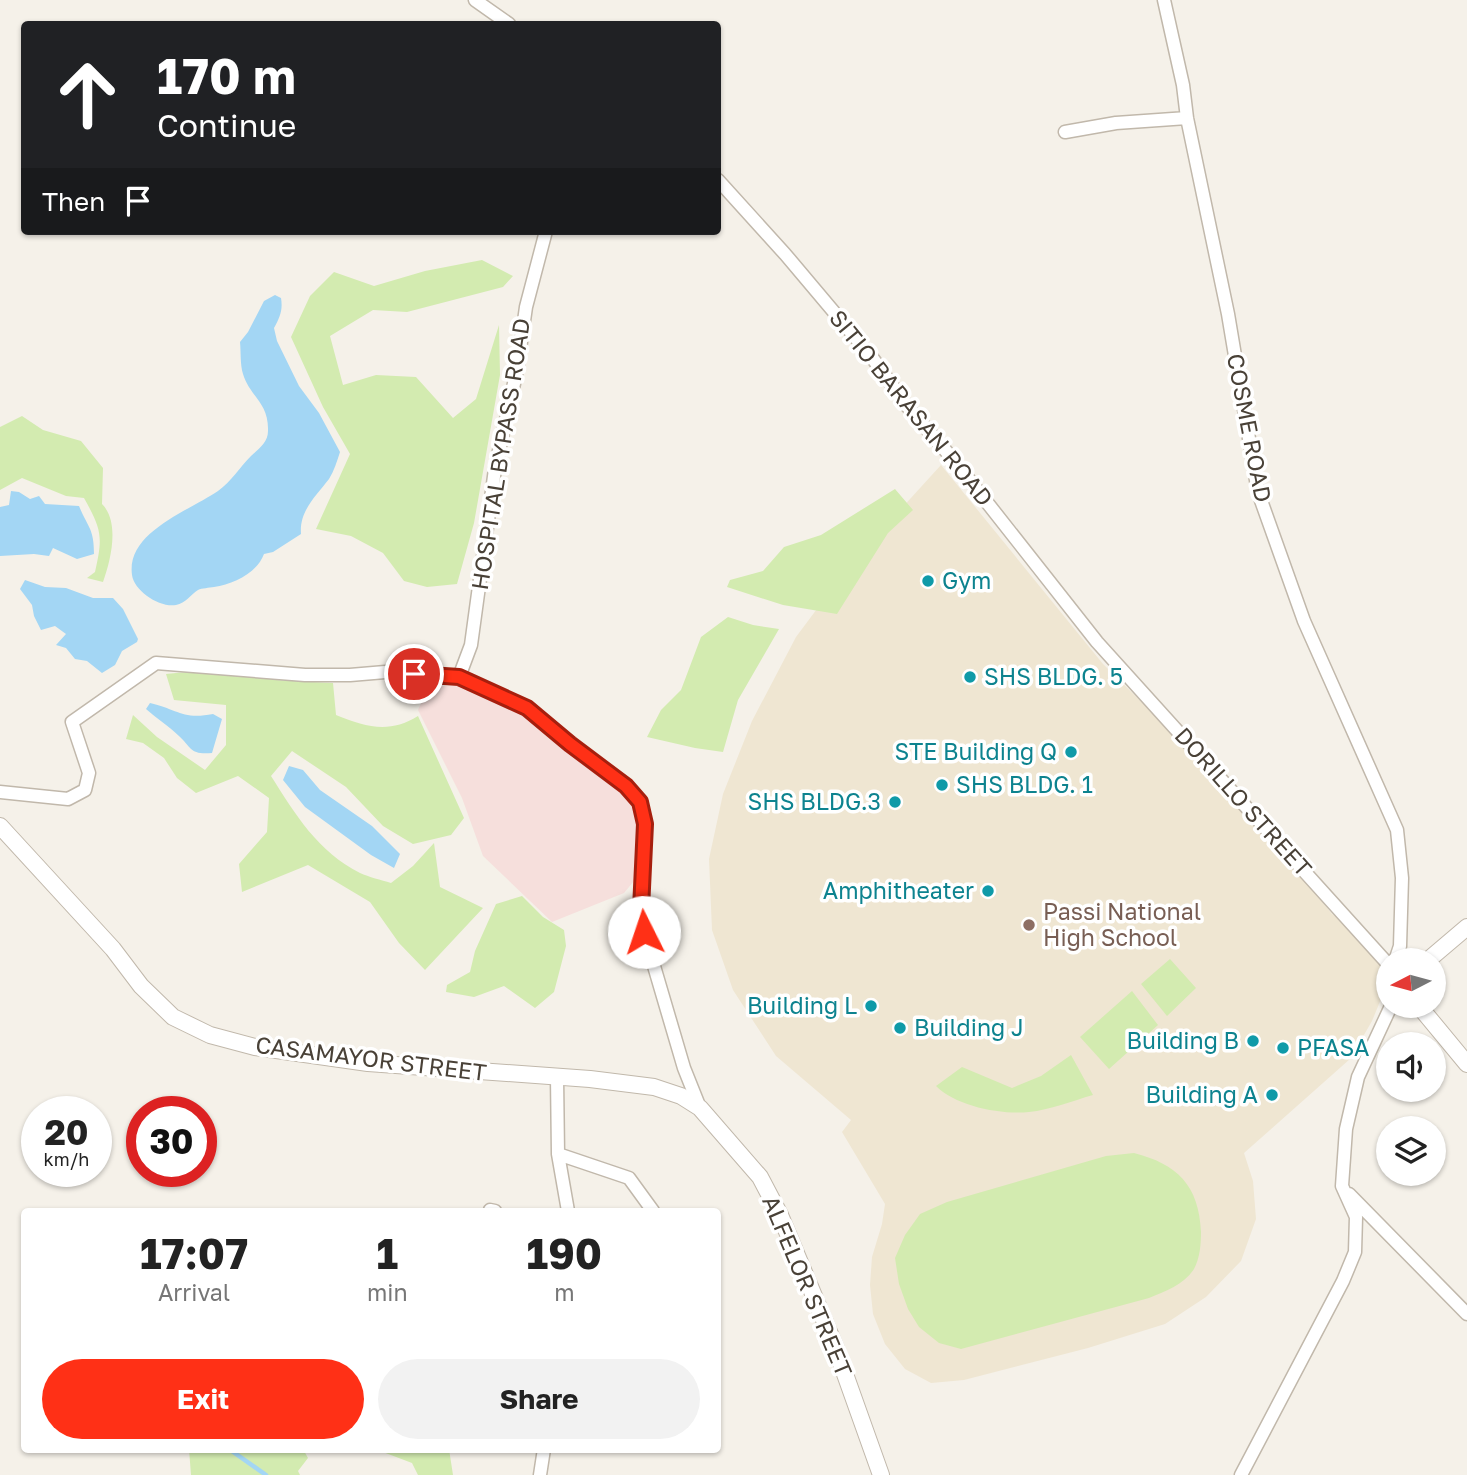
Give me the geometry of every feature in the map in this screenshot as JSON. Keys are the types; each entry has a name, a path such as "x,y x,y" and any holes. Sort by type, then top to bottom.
{"street":[{"path":"475,0 505,21"},
{"name":"COSME ROAD","path":"1164,0 1228,314 1258,492 1304,621 1396,830 1402,878 1399,948"},
{"path":"1065,132 1116,123 1187,118"},
{"name":"SITIO BARASAN ROAD","path":"721,183 871,356 907,406 952,458 1097,642"},
{"name":"HOSPITAL BYPASS ROAD","path":"459,677 471,645 495,469 517,370 526,307 545,235"},
{"name":"DORILLO STREET","path":"1097,642 1376,951"},
{"path":"0,792 68,799 85,790 89,773 72,722 156,663 305,675 397,671 431,677 459,677"},
{"name":"ALFELOR STREET","path":"459,677 527,708 626,786 640,802 645,824 641,909 644,932 684,1068 700,1108 760,1177 780,1215 835,1346 881,1475"},
{"name":"CASAMAYOR STREET","path":"0,826 113,949 141,986 173,1017 210,1035 255,1047 368,1063 590,1079 654,1087 681,1096 700,1108"},
{"path":"1442,948 1467,927"},
{"path":"1241,1475 1343,1281 1355,1252 1356,1217 1342,1186 1346,1129 1357,1077 1385,1018"},
{"path":"1429,1018 1467,1064"},
{"path":"557,1077 558,1154 567,1208"},
{"path":"558,1154 629,1178 651,1208"},
{"path":"1342,1186 1467,1314"},
{"path":"540,1475 543,1453"}],"shaded area":[{"name":"Passi National High School","path":"941,465 1103,664 1175,735 1376,961 1376,1011 1350,1059 1244,1153 1253,1181 1256,1219 1241,1261 1206,1297 1165,1324 1088,1348 964,1380 931,1383 905,1369 885,1344 873,1314 870,1285 872,1257 885,1204 842,1132 851,1120 776,1056 733,990 712,930 709,859 723,794 752,721 796,637 849,566"},
{"path":"459,685 531,718 561,746 625,791 636,807 640,846 638,876 624,893 552,922 483,856 462,798 418,710 428,687"}],"green space":[{"path":"482,260 513,276 503,287 407,312 373,310 330,336 343,385 376,375 416,377 453,418 476,399 499,325 500,375 474,523 457,584 427,587 404,581 383,553 351,536 316,529 350,454 323,407 291,337 310,296 334,272 374,286 425,271"},
{"path":"22,416 43,430 81,441 103,468 102,504 111,521 112,542 103,582 87,578 95,572 100,542 97,526 84,498 66,496 22,478 0,490 0,427"},
{"path":"895,489 913,510 888,533 837,614 783,605 727,587 730,580 763,571 784,547 821,535"},
{"path":"728,617 779,629 738,700 723,752 647,737 661,710 681,690 701,637"},
{"path":"216,669 276,680 333,683 336,715 357,723 387,727 418,716 464,818 451,835 413,844 383,826 346,787 292,751 271,776 299,818 320,843 345,864 364,874 391,883 413,866 434,843 440,887 483,908 425,970 399,943 370,902 308,865 242,892 239,864 267,832 269,798 238,776 196,793 177,778 164,758 143,743 126,739 133,715 157,737 205,770 226,745 226,705 174,700 166,674"},
{"path":"522,896 543,917 564,930 566,946 554,992 535,1008 504,986 474,997 446,992 447,985 470,972 475,951 496,904"},
{"path":"1170,959 1196,988 1167,1016 1141,984"},
{"path":"1132,991 1158,1025 1109,1069 1080,1037"},
{"path":"1071,1055 1093,1095 1045,1109 1017,1113 979,1108 955,1099 936,1086 962,1067 1012,1088 1041,1076"},
{"path":"1134,1153 1174,1170 1183,1179 1196,1201 1201,1232 1200,1251 1190,1275 1174,1287 1149,1298 961,1349 939,1343 919,1327 908,1309 899,1284 895,1258 905,1235 920,1214 947,1202 1106,1156"},
{"path":"189,1453 305,1453 308,1458 298,1471 300,1475 191,1475"},
{"path":"386,1453 450,1453 453,1475 418,1475 412,1463"}],"water":[{"path":"275,295 281,298 282,302 281,313 274,328 277,341 299,386 319,413 340,452 337,462 329,479 306,511 301,534 273,552 264,554 256,567 237,580 198,590 176,605 163,604 137,587 132,575 133,560 149,535 162,524 223,487 266,439 266,413 243,374 240,342 264,301"},
{"path":"11,491 19,492 30,499 39,496 45,504 79,506 92,533 94,554 77,559 53,548 49,556 0,556 0,507 9,505"},
{"path":"25,580 45,587 66,588 93,598 113,598 123,609 137,642 122,651 115,665 102,673 87,661 75,659 66,648 56,645 66,634 55,626 41,630 32,605 20,589"},
{"path":"150,703 187,715 213,714 222,719 212,753 192,750 175,732 146,709"},
{"path":"289,766 303,770 320,790 372,826 400,854 394,868 371,855 305,807 283,780"}],"waterway":[{"path":"235,1453 266,1475"}],"place":[{"name":"Gym","path":"928,581"},
{"name":"SHS BLDG. 5","path":"970,677"},
{"name":"STE Building Q","path":"1071,752"},
{"name":"SHS BLDG. 1","path":"942,785"},
{"name":"SHS BLDG.3","path":"895,802"},
{"name":"Amphitheater","path":"988,891"},
{"name":"Passi National High School","path":"1029,925"},
{"name":"Building L","path":"871,1006"},
{"name":"Building J","path":"900,1028"},
{"name":"Building B","path":"1253,1041"},
{"name":"PFASA","path":"1283,1048"},
{"name":"Building A","path":"1272,1095"}],"route":[{"path":"414,674 459,677 527,708 626,786 640,802 645,824 641,909 644,932"}]}
